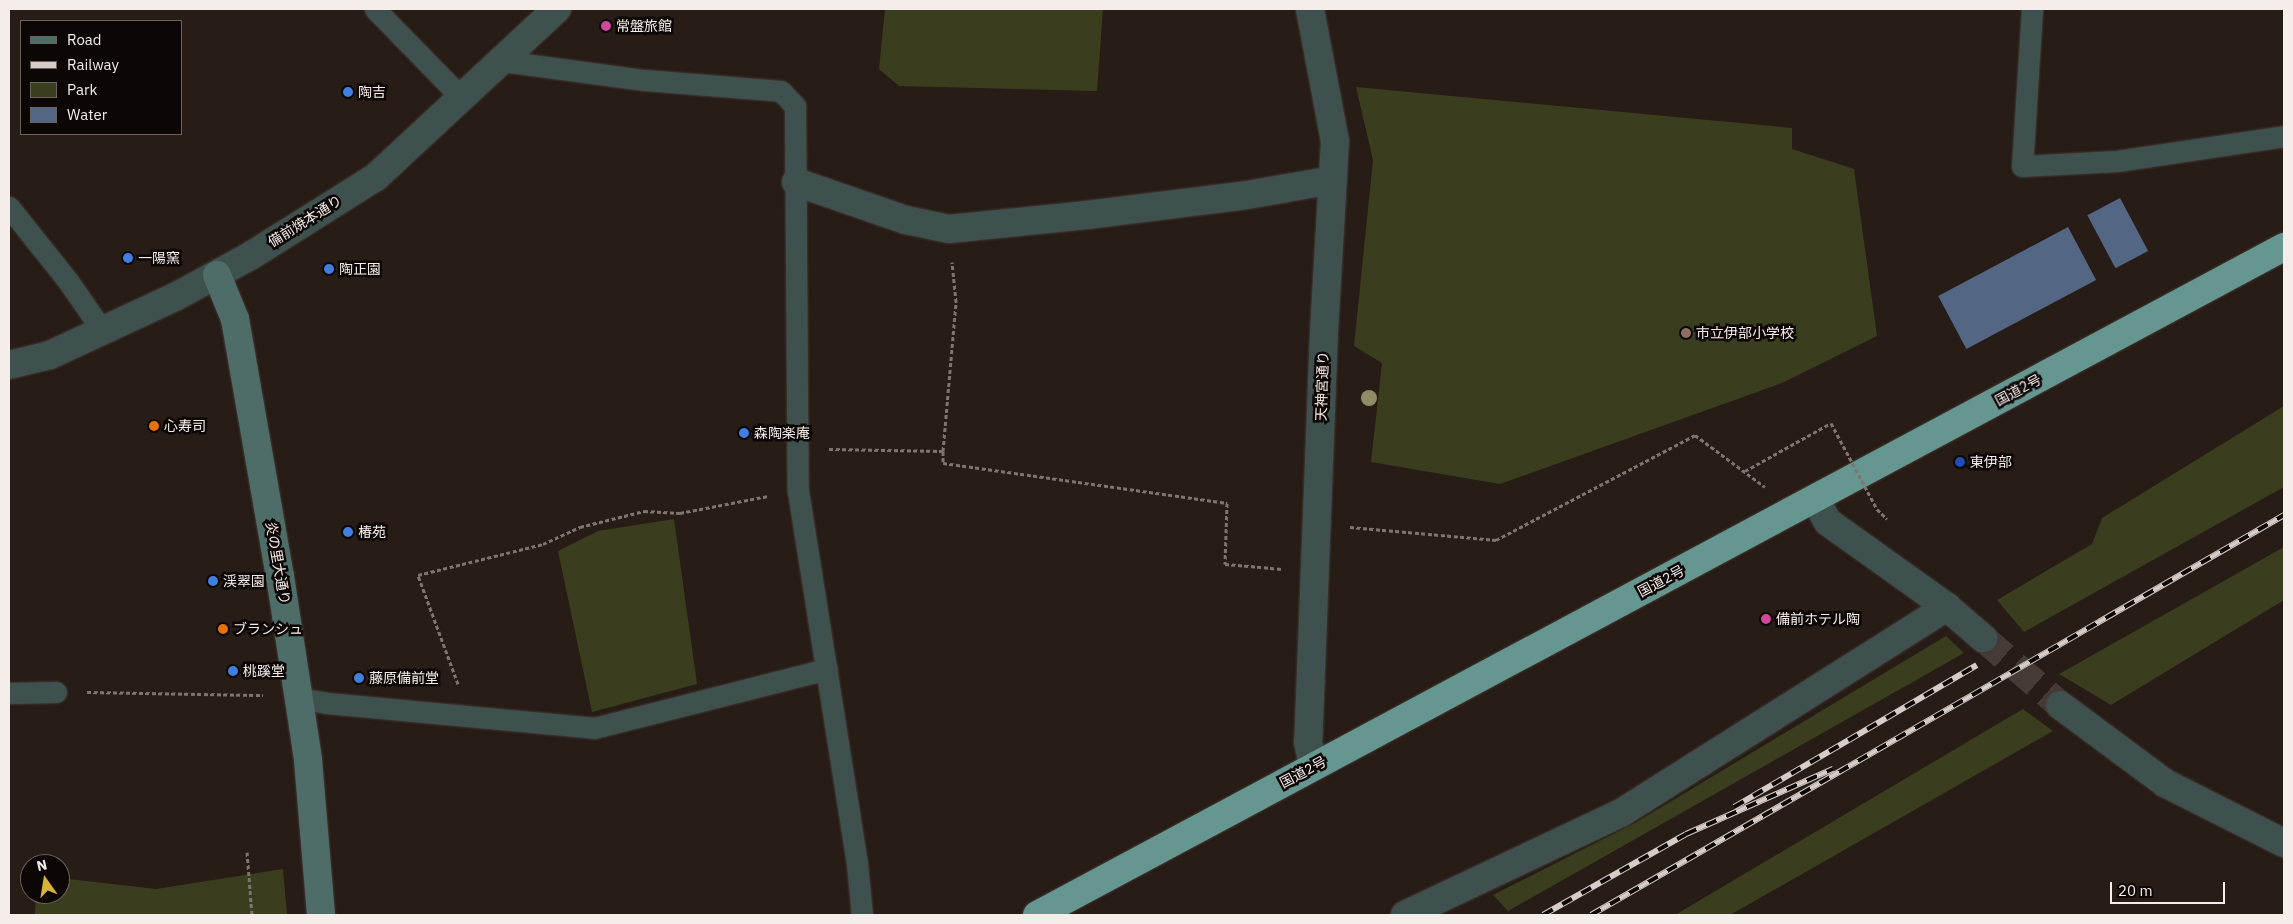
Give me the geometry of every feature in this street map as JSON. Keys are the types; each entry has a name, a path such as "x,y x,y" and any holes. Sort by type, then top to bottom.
{"highway":[{"name":"国道2号","path":"1037,915 2284,247"}],"street":[{"name":"備前焼本通り","path":"9,366 50,355 217,275 376,177 557,9"},
{"name":"天神宮通り","path":"1310,9 1335,142 1308,742 1314,766"},
{"path":"796,182 906,220 949,229 1086,215 1247,195 1333,180"},
{"name":"炎の里大通り","path":"217,275 235,319 299,698 308,760 321,915"},
{"path":"1815,499 1828,522 1947,606 1983,638"},
{"path":"1405,915 1621,813 1947,606"},
{"path":"2060,705 2164,783 2284,843"}],"lane":[{"path":"375,9 462,98"},
{"path":"2032,9 2022,166 2117,161 2284,136"},
{"path":"502,61 645,80 781,91 796,106 796,449 798,491 857,864 862,915"},
{"path":"9,207 68,282 102,330"},
{"path":"299,698 327,703 594,728 827,669"},
{"path":"9,693 56,692"}],"path":[{"path":"949,229 956,302 943,463 1227,503 1225,564 1315,572"},
{"path":"1745,471 1831,423 1877,509"},
{"path":"1317,524 1496,540 1695,435 1769,490"},
{"path":"796,449 944,450"},
{"path":"470,717 418,575 543,544 580,527 644,510 680,513 798,491"},
{"path":"56,692 273,695 299,698"},
{"path":"247,852 252,915"}],"green space":[{"path":"885,9 1103,9 1097,91 899,86 879,69"},
{"path":"1356,87 1792,128 1792,149 1854,169 1877,336 1782,383 1500,484 1371,462 1382,363 1354,346 1373,160"},
{"path":"2284,406 2284,487 2024,632 1997,600 2092,544 2102,518"},
{"path":"674,519 697,684 592,712 558,551 598,531"},
{"path":"2284,547 2284,600 2111,705 2059,674"},
{"path":"1946,636 1964,653 1508,911 1493,895 1635,823"},
{"path":"2023,709 2053,731 1730,915 1675,915"},
{"path":"283,869 287,915 35,915 36,904 70,904 70,879 156,889"}],"water":[{"path":"2120,198 2148,251 2115,268 2087,215"},
{"path":"2068,227 2096,280 1966,349 1938,296"}],"tunnel":[{"path":"1983,638 2060,705"}],"railway":[{"path":"1591,915 2284,515"},
{"path":"1734,807 1977,665"},
{"path":"1543,915 1686,834 1833,769"}],"place":[{"name":"常盤旅館","path":"606,26"},
{"name":"陶吉","path":"348,92"},
{"name":"一陽窯","path":"128,258"},
{"name":"陶正園","path":"329,269"},
{"name":"市立伊部小学校","path":"1686,333"},
{"name":"心寿司","path":"154,426"},
{"name":"森陶楽庵","path":"744,433"},
{"name":"東伊部","path":"1960,462"},
{"name":"椿苑","path":"348,532"},
{"name":"渓翠園","path":"213,581"},
{"name":"備前ホテル陶","path":"1766,619"},
{"name":"ブランシュ","path":"223,629"},
{"name":"桃蹊堂","path":"233,671"},
{"name":"藤原備前堂","path":"359,678"}]}
